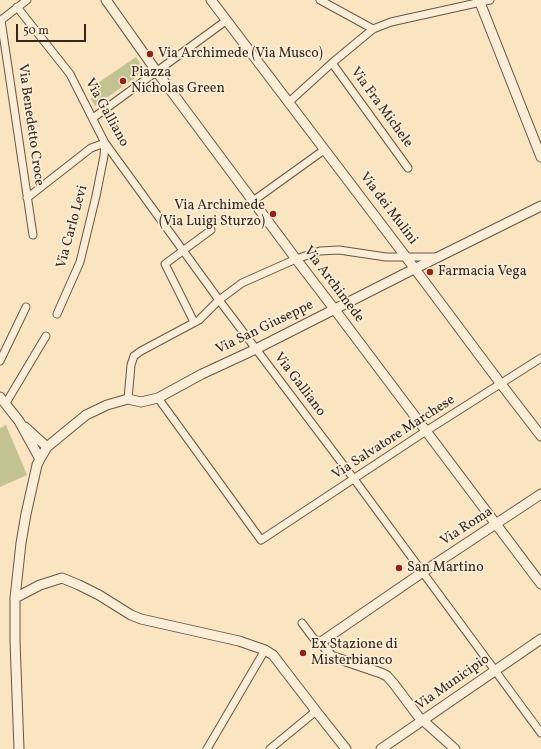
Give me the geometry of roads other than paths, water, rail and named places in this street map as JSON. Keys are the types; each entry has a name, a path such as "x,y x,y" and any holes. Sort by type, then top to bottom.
{"street":[{"path":"1,20 27,0"},
{"name":"Via Archimede","path":"106,0 157,72 296,259 541,584"},
{"name":"Via dei Mulini","path":"211,0 541,436"},
{"path":"320,0 373,29"},
{"path":"289,102 332,63 373,29 391,22 479,1 490,0"},
{"path":"479,1 541,157"},
{"name":"Via Galliano","path":"17,7 70,74 105,143 219,300 354,479 541,733"},
{"name":"Via Benedetto Croce","path":"1,20 33,235"},
{"path":"93,118 227,20"},
{"name":"Via Fra Michele","path":"332,63 408,168"},
{"path":"27,198 91,148 105,143"},
{"name":"Via Carlo Levi","path":"57,314 80,262 96,196 105,143"},
{"path":"253,201 324,150"},
{"name":"Via San Giuseppe","path":"128,399 141,402 158,398 202,374 256,349 439,257 540,209"},
{"path":"194,322 165,264 211,230"},
{"path":"19,749 15,598 21,543 35,472 40,458 47,447 86,415 107,405 128,399 134,356 199,320 219,300 242,283 296,259 320,251 339,250 386,257 439,257"},
{"path":"0,361 26,307"},
{"path":"40,458 19,421 3,400 46,336"},
{"name":"Via Salvatore Marchese","path":"158,398 261,540 426,431 541,358"},
{"path":"19,421 47,447"},
{"name":"Via Roma","path":"325,639 422,572 541,494"},
{"path":"15,598 40,585 62,578 99,595 131,615 142,619 239,642 265,650 273,655 346,749"},
{"path":"302,623 314,638 325,639 331,656 388,676 418,716 455,749"},
{"name":"Via Municipio","path":"381,749 541,639"},
{"path":"207,749 265,650"},
{"path":"270,749 316,711"}],"place":[{"name":"Via Archimede (Via Musco)","path":"150,54"},
{"name":"Piazza Nicholas Green","path":"123,81"},
{"name":"Via Archimede (Via Luigi Sturzo)","path":"273,214"},
{"name":"Farmacia Vega","path":"430,272"},
{"name":"San Martino","path":"399,568"},
{"name":"Ex Stazione di Misterbianco","path":"303,653"}]}
